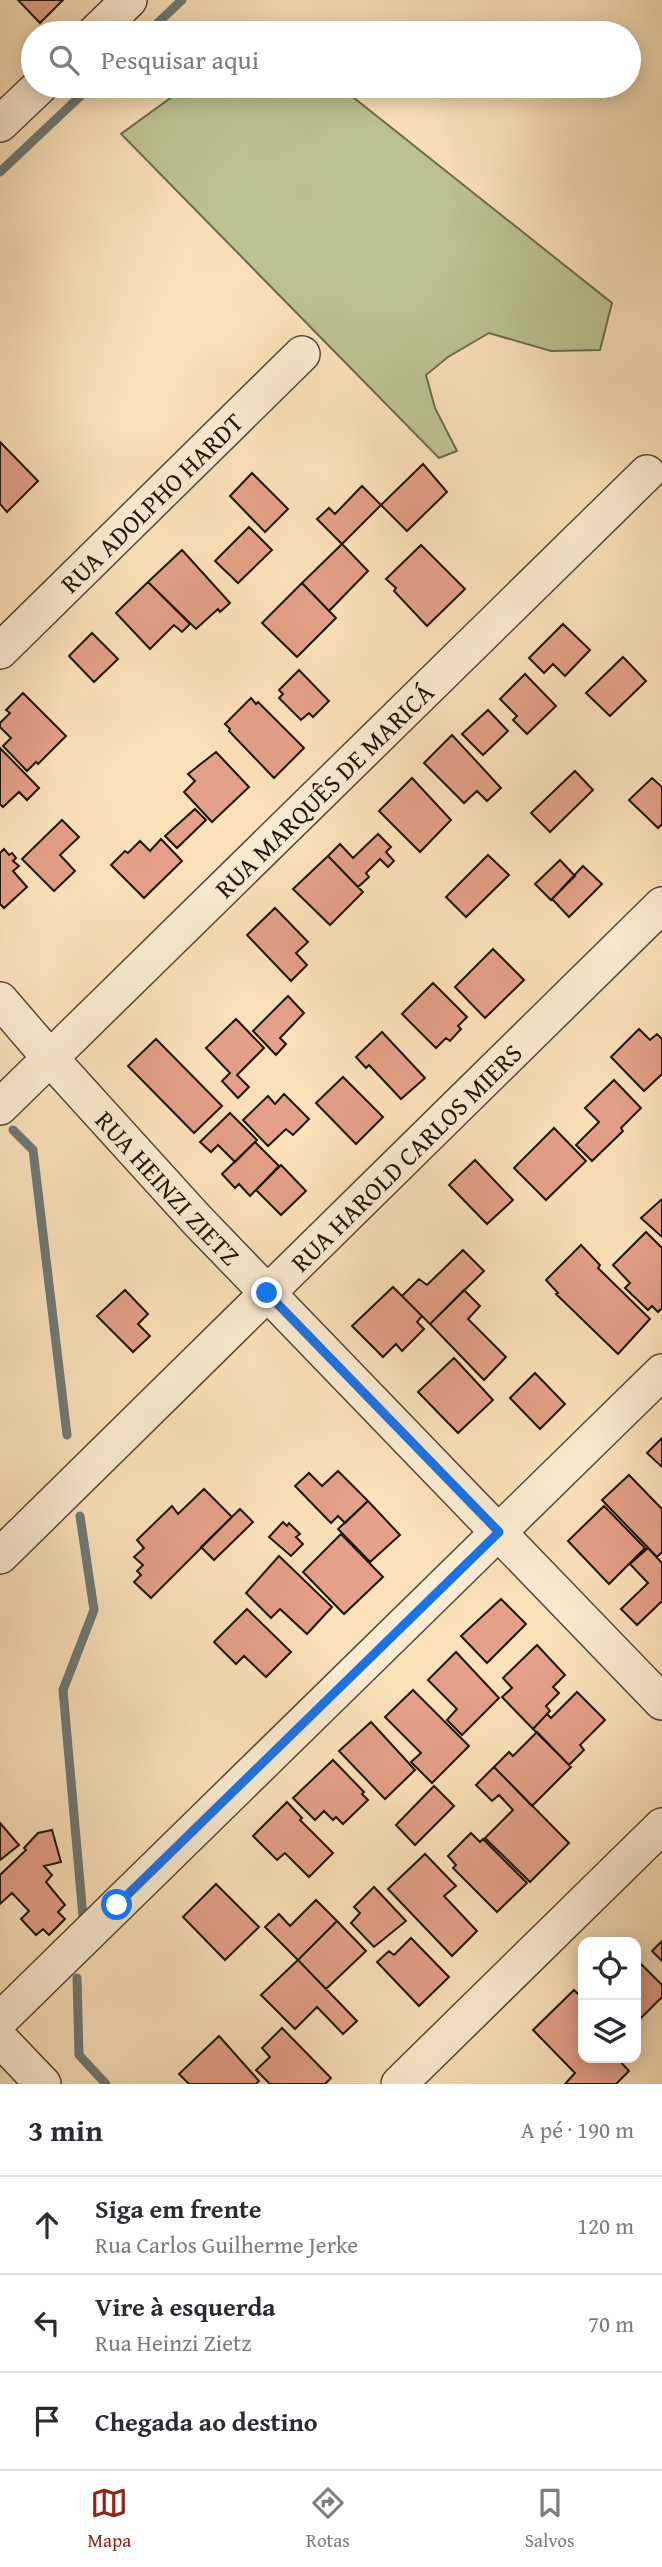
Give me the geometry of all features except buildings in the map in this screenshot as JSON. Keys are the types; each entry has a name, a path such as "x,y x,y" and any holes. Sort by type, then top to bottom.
{"street":[{"path":"107,21 129,0"},
{"path":"0,124 27,98"},
{"name":"RUA ADOLPHO HARDT","path":"0,651 302,354"},
{"name":"RUA MARQUÊS DE MARICÁ","path":"0,1107 647,473"},
{"name":"RUA HAROLD CARLOS MIERS","path":"0,1556 662,905"},
{"name":"RUA HEINZI ZIETZ","path":"0,1000 50,1058 267,1293 662,1702"},
{"path":"0,2020 662,1372"},
{"path":"399,2084 662,1826"},
{"path":"0,2039 43,2084"}],"green space":[{"path":"170,98 354,98 612,303 600,350 551,351 489,333 448,357 426,375 435,408 457,451 439,458 121,134"}],"waterway":[{"path":"160,21 182,0"},
{"path":"0,172 78,98"},
{"path":"13,1130 33,1150 67,1435"},
{"path":"80,1516 94,1610 63,1690 83,1917"},
{"path":"77,1978 79,2055 106,2084"}],"route":[{"path":"117,1905 499,1532 267,1293"}]}
